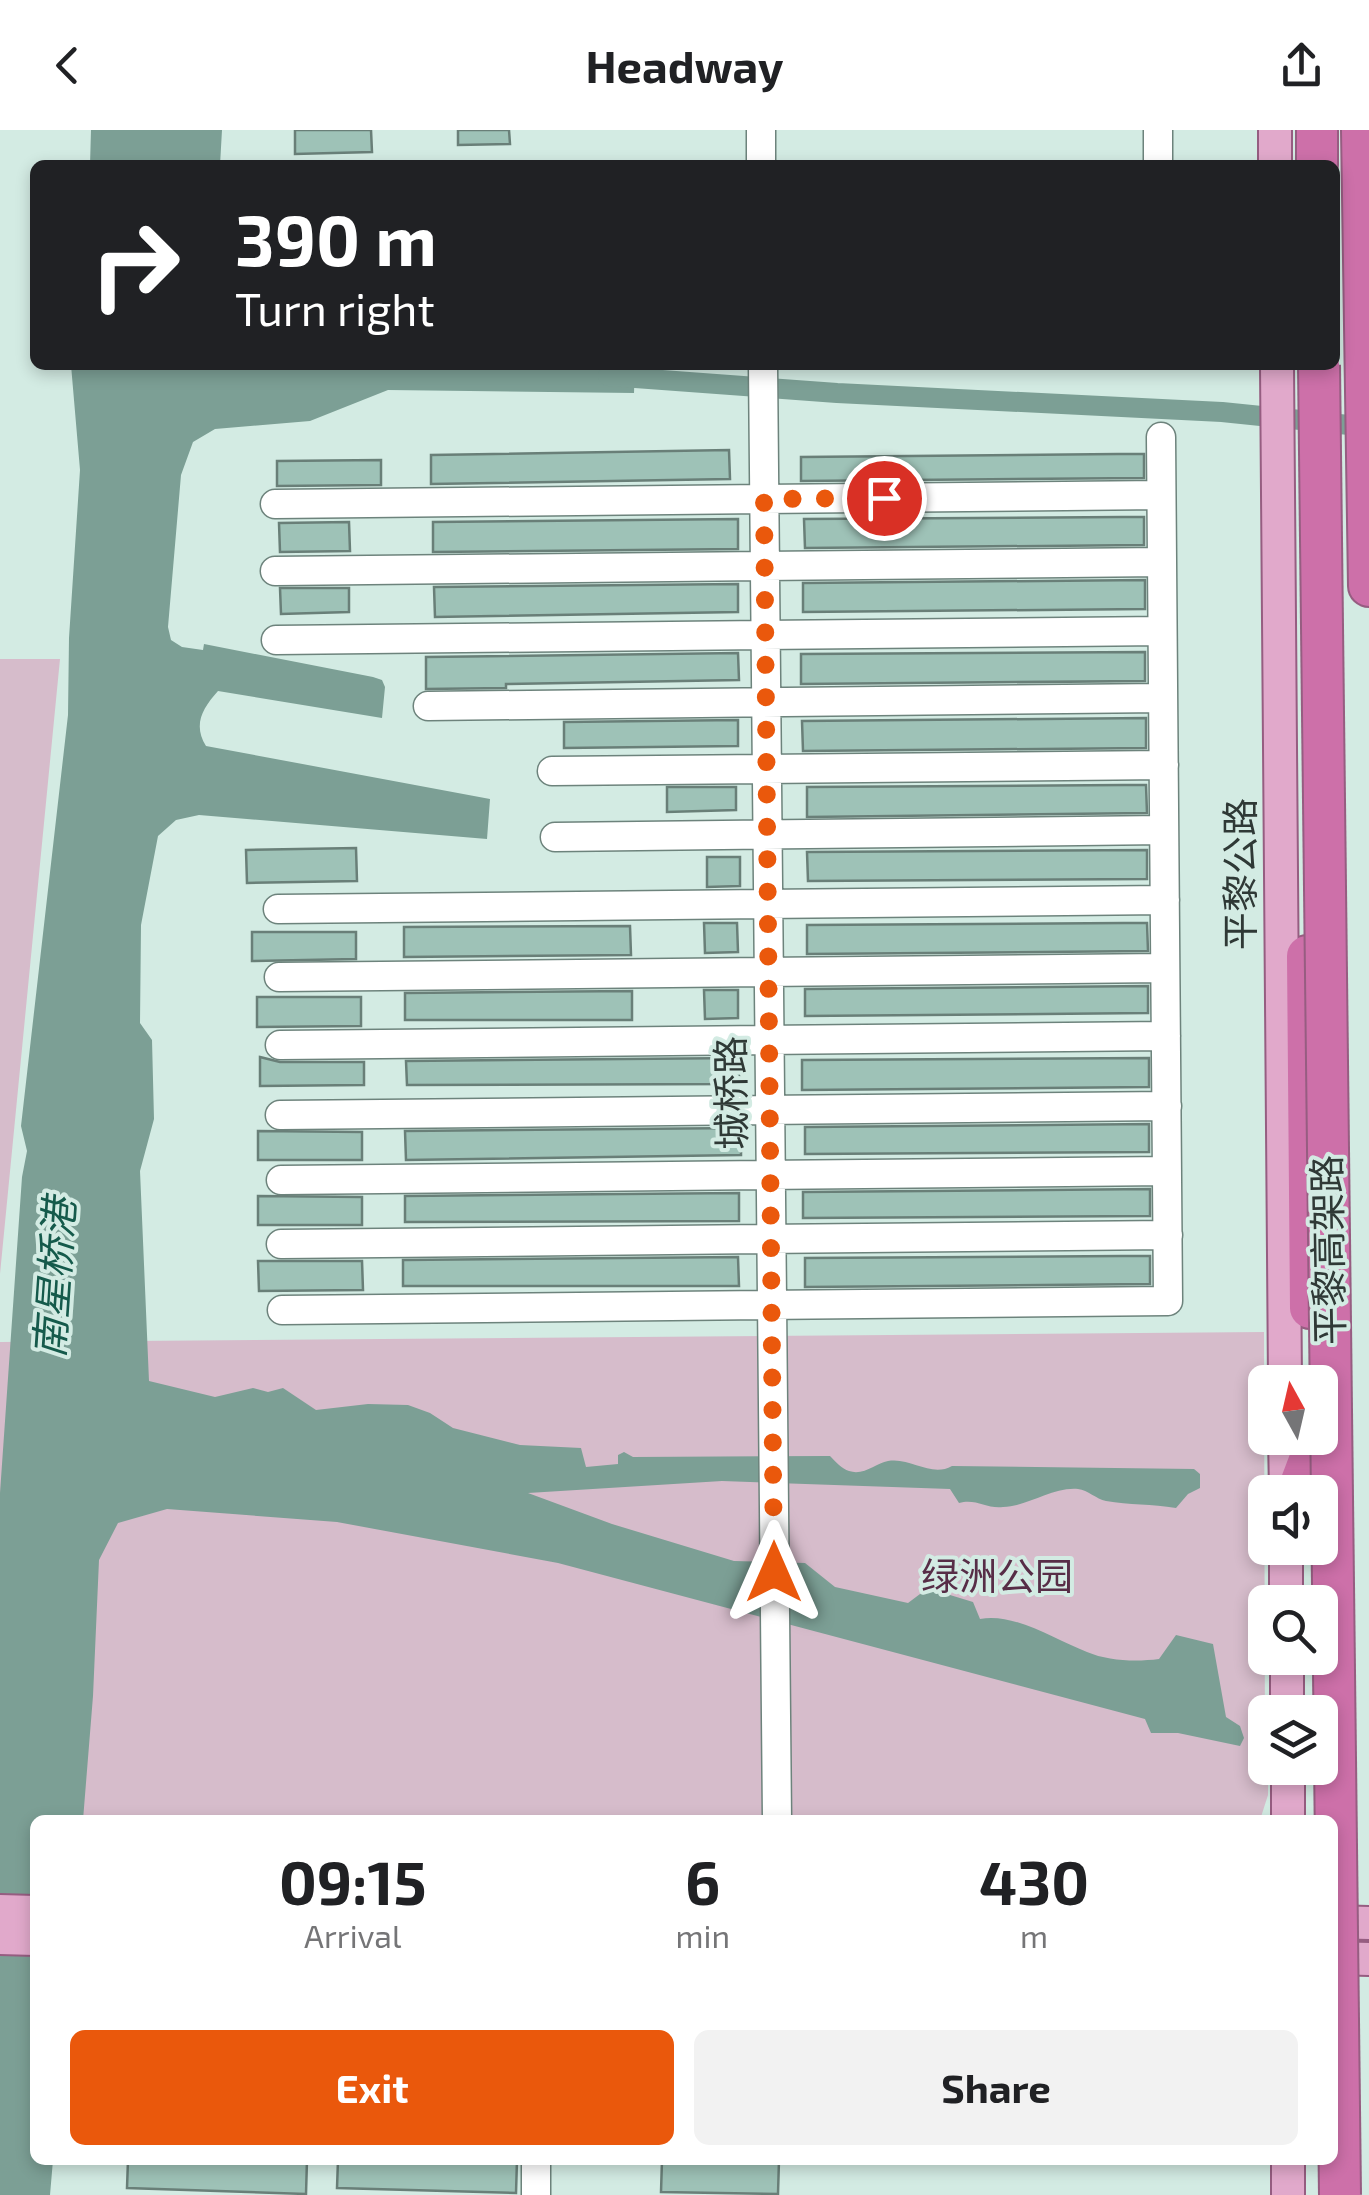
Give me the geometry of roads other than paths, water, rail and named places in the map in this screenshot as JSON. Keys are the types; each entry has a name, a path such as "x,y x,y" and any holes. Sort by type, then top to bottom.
{"highway":[{"path":"1317,130 1317,160"},
{"path":"1362,130 1369,586"},
{"name":"平黎高架路","path":"1320,370 1336,1815"},
{"path":"1311,1365 1307,892 1324,748"},
{"name":"平黎高架路","path":"1338,2014 1340,2195"}],"main road":[{"path":"1275,130 1275,160"},
{"name":"平黎公路","path":"1277,370 1285,1365"},
{"path":"1288,1785 1288,1815"},
{"path":"0,1911 30,1912"},
{"path":"1338,1922 1369,1923"},
{"path":"0,1938 30,1939"},
{"path":"1338,1958 1369,1959"},
{"path":"1288,2165 1288,2195"}],"street":[{"path":"761,130 761,160"},
{"path":"1158,130 1158,160"},
{"name":"城桥路","path":"763,370 776,1815"},
{"path":"282,1310 1168,1301 1160,437"},
{"path":"275,504 1161,495"},
{"path":"276,571 1162,562"},
{"path":"276,640 1162,631"},
{"path":"428,706 1163,698"},
{"path":"552,771 1164,765"},
{"path":"555,837 1164,830"},
{"path":"278,909 1165,900"},
{"path":"279,977 1165,968"},
{"path":"280,1046 1166,1036"},
{"path":"280,1115 1167,1106"},
{"path":"281,1180 1168,1171"},
{"path":"282,1244 1168,1235"},
{"path":"536,2165 536,2195"}],"water":[{"path":"91,130 222,130 220,160 90,160"},
{"name":"南星桥港","path":"71,370 635,370 634,393 388,390 310,421 215,429 193,442 181,475 168,627 171,640 182,647 203,650 204,644 373,677 382,680 385,687 382,718 218,691 201,717 200,731 206,746 490,799 487,839 199,815 176,820 158,836 141,925 140,1023 152,1040 154,1119 140,1171 149,1381 215,1397 253,1388 268,1392 283,1388 316,1410 368,1404 408,1405 453,1428 520,1445 581,1448 586,1467 618,1464 618,1455 624,1452 633,1457 830,1456 844,1469 854,1472 896,1461 936,1470 952,1466 1194,1469 1200,1474 1200,1488 1188,1494 1176,1508 1106,1501 1078,1489 997,1507 959,1503 950,1489 722,1481 528,1493 612,1524 734,1561 805,1563 835,1587 908,1603 932,1585 947,1589 950,1595 973,1602 980,1619 1020,1623 1104,1657 1159,1659 1176,1635 1213,1644 1226,1717 1240,1726 1244,1738 1240,1746 1178,1733 1151,1733 1145,1719 558,1563 337,1522 167,1509 118,1523 99,1560 83,1815 30,1815 30,2165 53,2165 50,2195 0,2195 0,1493 27,1151 21,1126 68,715 80,470"}],"waterway":[{"path":"608,376 837,393 1222,412 1369,427"}],"park label":[{"name":"绿洲公园","path":"997,1577"}]}
